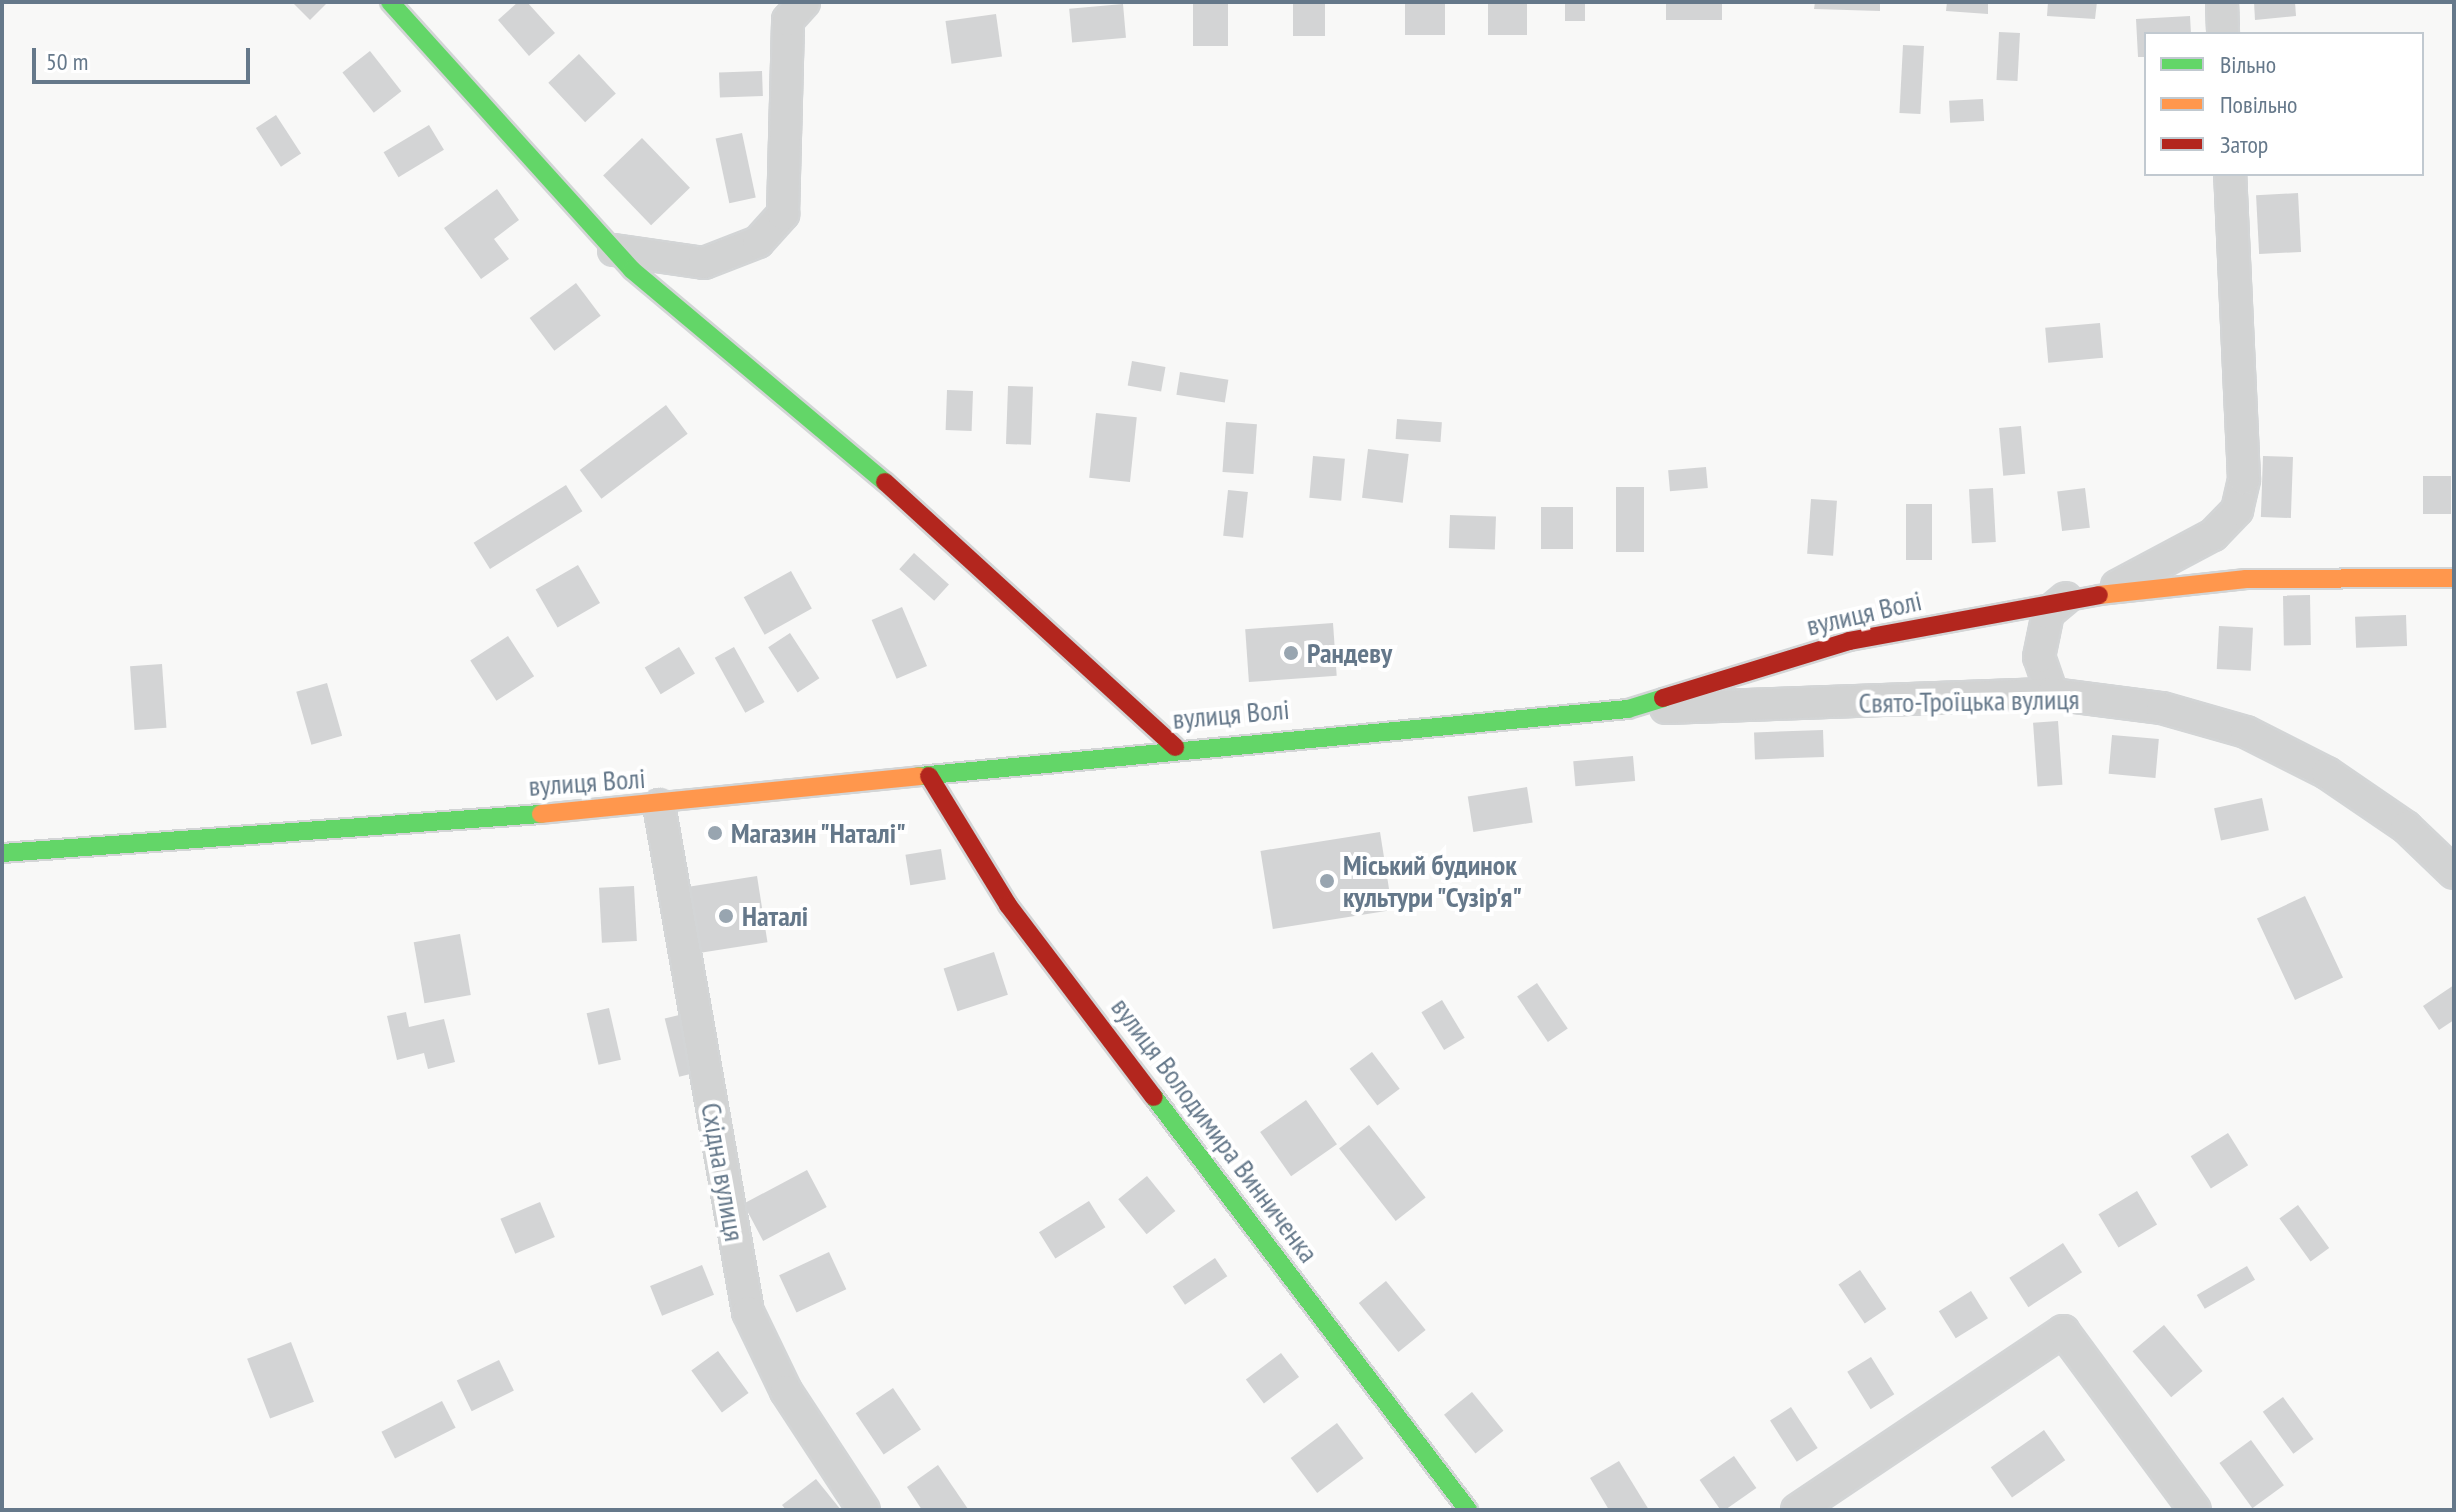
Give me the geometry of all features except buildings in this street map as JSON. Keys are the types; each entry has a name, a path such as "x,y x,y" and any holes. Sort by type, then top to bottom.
{"street":[{"path":"390,2 614,250 875,473 1175,747"},
{"path":"614,250 704,263 758,242 783,214 789,180 788,20 804,2"},
{"path":"2222,2 2223,32"},
{"path":"2101,595 2213,535 2237,510 2244,479 2230,176"},
{"name":"вулиця Волі","path":"2,853 659,805 1175,747 1628,709 1849,641 2066,598 2246,579 2454,578"},
{"path":"2052,694 2039,657 2048,613 2066,598"},
{"name":"Свято-Троїцька вулиця","path":"1628,709 2052,694 2162,708 2246,732 2380,809 2454,873"},
{"name":"вулиця Володимира Винниченка","path":"929,776 1008,905 1468,1510"},
{"name":"Східна вулиця","path":"659,805 748,1312 786,1391 864,1510"},
{"path":"1797,1510 2063,1331 2195,1510"}],"traffic: fast":[{"path":"390,2 632,270 885,482"},
{"path":"919,776 1628,709 1663,698"},
{"path":"2,853 541,814"},
{"path":"1154,1097 1468,1510"}],"traffic: slow":[{"path":"2099,595 2246,579 2454,578"},
{"path":"541,814 919,776"}],"traffic: jam":[{"path":"885,482 1175,747"},
{"path":"1663,698 1849,641 2099,595"},
{"path":"929,776 1008,905 1154,1097"}],"place":[{"name":"Рандеву","path":"1291,653"},
{"name":"Магазин \"Наталі\"","path":"715,833"},
{"name":"Міський будинок культури \"Сузір'я\"","path":"1327,881"},
{"name":"Наталі","path":"726,916"}]}
